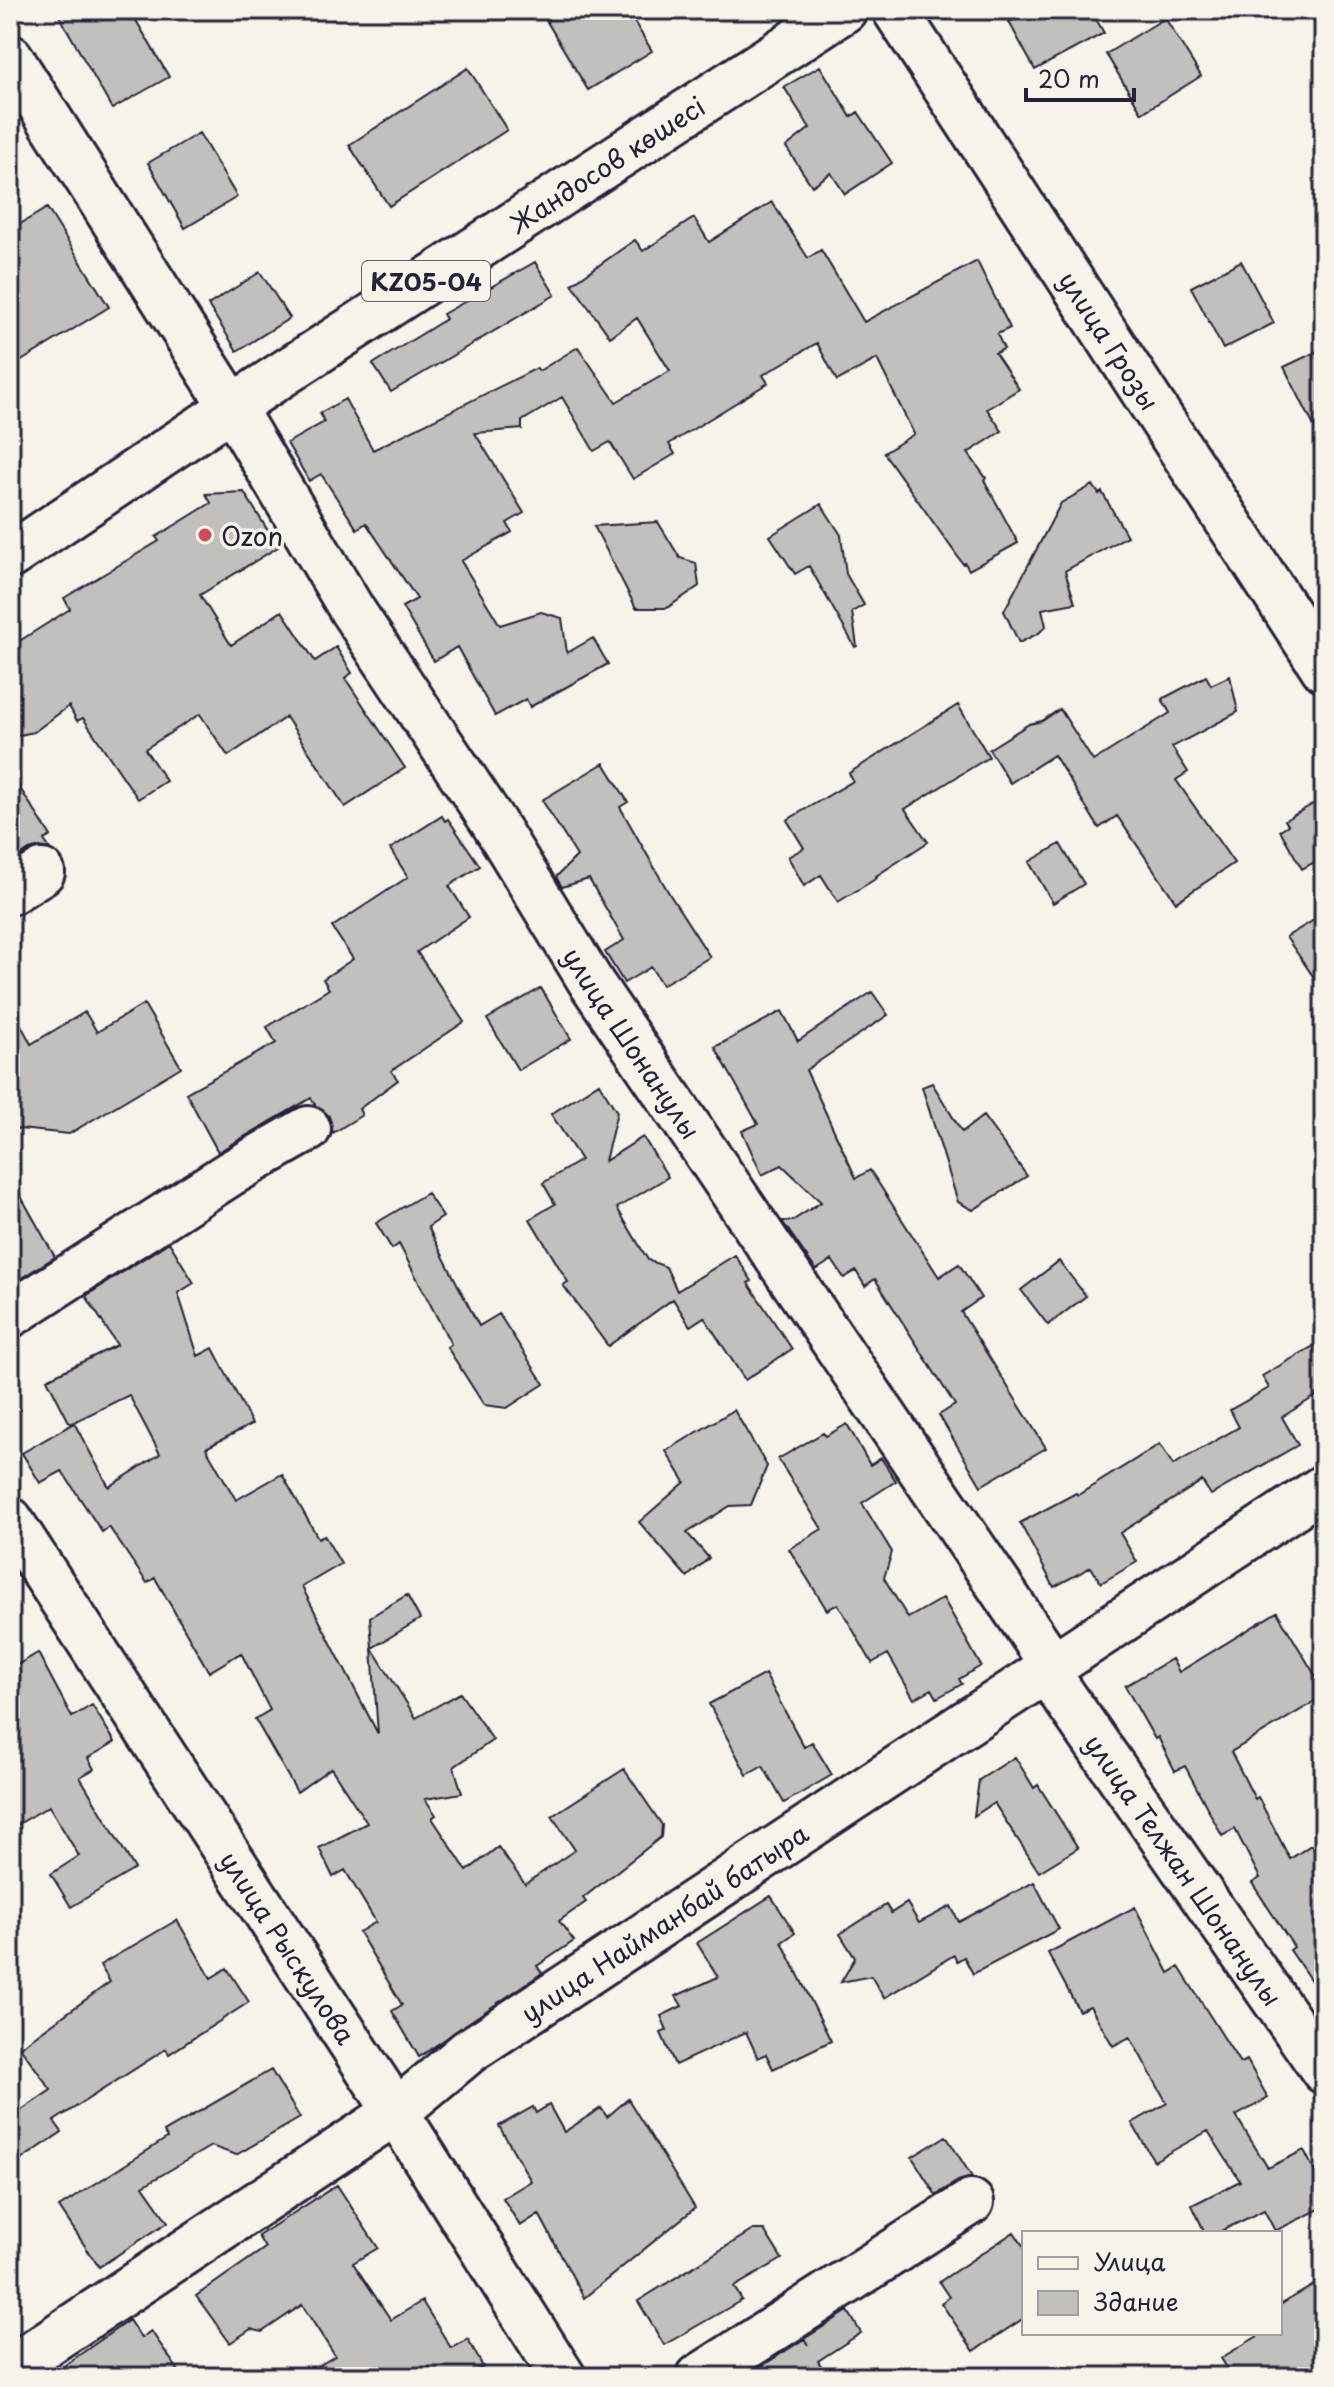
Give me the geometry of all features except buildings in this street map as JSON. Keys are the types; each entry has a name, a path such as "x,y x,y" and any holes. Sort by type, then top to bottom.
{"street":[{"name":"Жандосов көшесі","path":"10,556 232,407 844,10"},
{"name":"улица Грозы","path":"895,10 1324,669"},
{"path":"10,57 232,407"},
{"name":"улица Шонанулы","path":"232,407 352,610 493,822 592,984 1049,1667"},
{"path":"10,1315 231,1173 308,1129"},
{"name":"улица Найманбай батыра","path":"10,2368 396,2112 469,2051 1324,1487"},
{"name":"улица Рыскулова","path":"10,1520 396,2112 563,2377"},
{"name":"улица Телжан Шонанулы","path":"1049,1667 1324,2071"},
{"path":"699,2377 971,2202"}],"place":[{"name":"Ozon","path":"205,535"}]}
